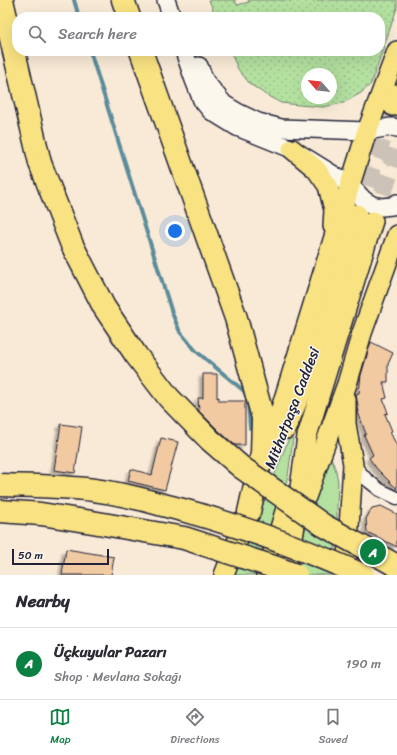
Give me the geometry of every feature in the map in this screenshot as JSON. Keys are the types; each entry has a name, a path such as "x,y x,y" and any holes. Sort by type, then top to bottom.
{"highway":[{"path":"2,0 12,43"},
{"path":"11,0 13,12"},
{"path":"123,0 127,12"},
{"path":"15,56 40,163 72,245 104,307 136,355 169,398 210,440 240,467 323,525 397,566"},
{"path":"20,56 40,163"},
{"path":"143,56 236,318 263,418 262,454 249,512"},
{"path":"0,485 92,490 125,495 190,511 259,533 363,575"},
{"path":"0,511 41,514 184,538 296,575"}],"main road":[{"path":"166,0 170,12"},
{"path":"178,0 182,12"},
{"path":"249,512 350,185 397,51"},
{"path":"186,56 202,100 211,110 237,127 292,149 350,185 364,200 372,205 382,207 392,206 397,203"},
{"path":"194,56 205,81 224,104 258,122 281,128 368,131 391,127 397,128"},
{"path":"292,149 316,170 328,186 334,210 331,246"},
{"name":"Mithatpaşa Caddesi","path":"224,575 249,512 278,450 305,382 365,218 307,436 294,532 284,575"},
{"path":"294,532 397,235"},
{"path":"346,384 346,424 353,464 346,575"},
{"path":"266,575 307,436"},
{"path":"349,528 397,554"}],"street":[{"path":"353,464 366,479 380,490 397,498"}],"green space":[{"path":"209,0 235,0 237,5 249,2 248,0 397,0 397,8 385,43 385,12 214,12"},
{"path":"232,56 381,56 371,84 361,93 343,103 323,107 281,103 250,84 238,69"},
{"path":"295,423 288,476 258,575 235,575"},
{"path":"329,452 336,471 338,482 333,575 295,575 313,493"}],"building":[{"path":"371,342 393,353 388,364 388,382 383,382 387,398 383,399 388,413 385,414 392,431 390,432 397,446 397,489 377,469 369,458 373,455 364,435 366,434 358,412 356,394 359,393 361,375"},
{"path":"203,374 217,374 217,398 219,397 219,401 245,401 245,445 235,445 199,411 198,398 203,398"},
{"path":"61,424 82,427 75,473 54,470"},
{"path":"161,438 178,442 165,490 128,481 131,469 152,475"},
{"path":"381,506 397,514 397,547 367,532 366,519 372,508"},
{"path":"66,549 114,557 111,575 62,575"}],"waterway":[{"path":"74,0 78,12"},
{"path":"92,56 172,313 180,332 196,351 244,391 246,396"},
{"path":"248,402 250,428"}],"tunnel":[{"path":"357,213 393,106"},
{"path":"373,221 397,150"}],"place":[{"name":"Üçkuyular Pazarı","path":"373,552"}]}
